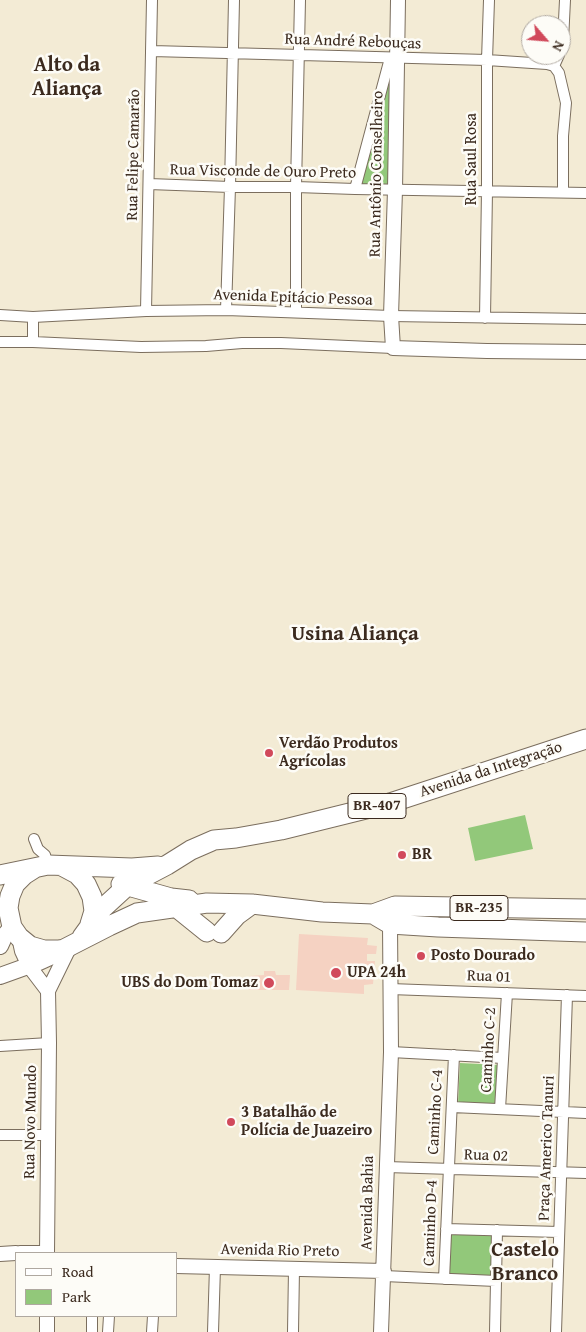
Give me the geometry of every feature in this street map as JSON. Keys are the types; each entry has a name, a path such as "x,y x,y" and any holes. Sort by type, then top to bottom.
{"highway":[{"name":"Avenida da Integração","path":"90,924 109,902 127,886 191,850 214,840 281,830 390,803 586,739"},
{"path":"0,875 55,868 132,868 167,865"},
{"path":"55,868 86,884 92,896 94,910 90,924 84,935 68,947"},
{"path":"55,868 97,874 127,886 171,898 207,903 137,914 68,947 44,950 30,946 10,925 8,908 15,884 24,874 55,868"},
{"name":"BR-235","path":"207,903 252,904 322,912 373,914 395,906 586,909"},
{"path":"176,907 214,932 252,904"},
{"path":"373,914 390,924"},
{"name":"BR-235","path":"390,924 586,932"}],"main road":[{"path":"0,946 10,925"},
{"path":"0,976 29,966 68,947"}],"street":[{"name":"Rua Felipe Camarão","path":"146,311 152,0"},
{"path":"226,310 234,0"},
{"path":"296,312 296,187 300,0"},
{"name":"Rua Antônio Conselheiro","path":"394,348 392,316 395,190 394,58 398,0"},
{"name":"Rua Saul Rosa","path":"485,318 489,0"},
{"path":"564,15 565,0"},
{"name":"Rua André Rebouças","path":"152,51 487,60 554,66"},
{"name":"Rua Antônio Conselheiro","path":"355,189 394,58"},
{"path":"554,66 559,73 566,103 563,136 563,192"},
{"name":"Rua Visconde de Ouro Preto","path":"148,184 586,193"},
{"name":"Avenida Epitácio Pessoa","path":"0,315 32,317 146,311 226,310 392,316 586,319"},
{"path":"32,317 33,342"},
{"path":"0,342 141,347 281,343 487,352 586,352"},
{"path":"34,839 38,849 55,868"},
{"path":"390,924 402,932 410,933 586,941"},
{"name":"Avenida Bahia","path":"381,1332 391,1052 390,924"},
{"path":"10,925 29,966 48,991 68,947"},
{"name":"Rua 01","path":"390,989 586,996"},
{"name":"Rua Novo Mundo","path":"47,1252 49,1135 48,991"},
{"name":"Caminho C-2","path":"500,1109 507,993"},
{"name":"Praça Americo Tanuri","path":"556,1332 566,995"},
{"path":"0,1046 49,1043"},
{"path":"391,1052 503,1058"},
{"name":"Caminho C-4","path":"448,1169 454,1056"},
{"path":"452,1107 586,1112"},
{"path":"0,1135 49,1135"},
{"name":"Rua 02","path":"386,1167 586,1174"},
{"name":"Caminho D-4","path":"444,1279 448,1169"},
{"path":"446,1229 559,1232"},
{"path":"495,1332 497,1230"},
{"path":"0,1254 15,1253"},
{"name":"Avenida Rio Preto","path":"178,1266 294,1269 384,1274"},
{"path":"213,1332 214,1267"},
{"path":"293,1332 294,1269"},
{"path":"384,1274 496,1281"},
{"path":"47,1317 47,1332"},
{"path":"92,1317 92,1332"},
{"path":"108,1332 109,1317"},
{"path":"152,1332 153,1317"}],"shaded area":[{"name":"UPA 24h","path":"299,934 368,938 367,945 377,946 376,954 367,954 367,961 375,961 373,984 364,985 364,994 296,990"},
{"name":"UBS do Dom Tomaz","path":"264,971 275,971 276,975 290,975 289,990 248,990 250,976 264,975"}],"green space":[{"path":"392,62 390,185 359,186"},
{"path":"525,815 533,849 475,861 468,828"},
{"path":"460,1063 499,1065 497,1105 458,1104"},
{"path":"451,1232 495,1234 493,1279 449,1277"}],"place":[{"name":"Verdão Produtos Agrícolas","path":"269,753"},
{"name":"BR","path":"402,855"},
{"name":"Posto Dourado","path":"421,956"},
{"name":"UPA 24h","path":"336,973"},
{"name":"UBS do Dom Tomaz","path":"269,983"},
{"name":"3 Batalhão de Polícia de Juazeiro","path":"231,1122"}],"district":[{"name":"Alto da Aliança","path":"67,78"},
{"name":"Usina Aliança","path":"355,635"},
{"name":"Castelo Branco","path":"525,1263"}]}
